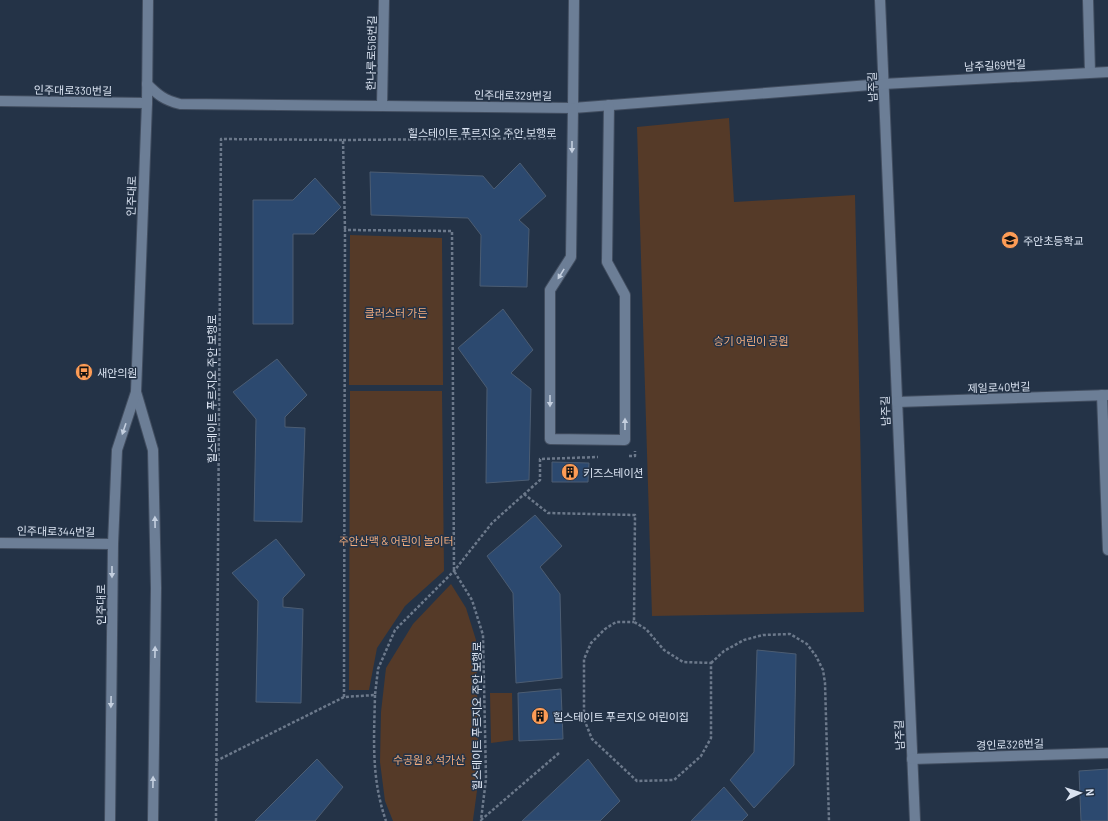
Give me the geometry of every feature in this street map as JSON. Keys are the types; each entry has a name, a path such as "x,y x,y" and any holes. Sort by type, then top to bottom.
{"main road":[{"name":"인주대로","path":"110,821 113,544 117,450 136,392 147,84 148,0"},
{"name":"한나루로516번길","path":"382,106 384,0"},
{"path":"574,0 572,257 550,290 550,439 625,440 625,295 607,262 608,105"},
{"name":"남주길","path":"880,0 915,821"},
{"path":"1088,0 1090,72"},
{"name":"남주길69번길","path":"883,84 1108,72"},
{"name":"인주대로329번길","path":"147,84 157,94 166,100 180,104 573,108 883,84"},
{"name":"인주대로330번길","path":"0,101 146,103"},
{"name":"인주대로","path":"136,392 154,450 156,588 153,821"},
{"name":"제일로40번길","path":"897,402 1105,395 1108,550"},
{"name":"인주대로344번길","path":"0,542 113,544"},
{"name":"경인로326번길","path":"912,760 1108,753"}],"path":[{"name":"힐스테이트 푸르지오 주안 보행로","path":"216,821 221,139 343,140 561,138"},
{"path":"343,140 345,230 344,697"},
{"path":"345,230 452,231 454,571"},
{"path":"627,456 635,456 635,448"},
{"path":"386,821 380,802 374,766 374,695 378,669 395,630 454,571 492,523 540,480 540,459 603,457"},
{"path":"524,494 548,513 635,515 634,622"},
{"name":"힐스테이트 푸르지오 주안 보행로","path":"454,571 472,600 483,635 486,779 481,820"},
{"path":"711,663 711,738 701,756 674,780 637,781 592,739 584,719 584,659 591,643 605,629 616,622 634,622 646,628 664,650 683,662 711,663 724,651 744,640 763,635 790,634 807,644 816,656 823,670 825,683 829,821"},
{"path":"216,761 344,697 374,695"},
{"name":"힐스테이트 푸르지오 주안 보행로","path":"481,820 559,754"}],"green space":[{"name":"승기 어린이 공원","path":"729,118 734,202 855,195 864,612 652,616 637,127"},
{"name":"클러스터 가든","path":"350,235 442,238 443,385 349,385"},
{"name":"주안산맥 & 어린이 놀이터","path":"350,391 442,391 444,571 405,606 377,648 369,690 349,690"},
{"name":"수공원 & 석가산","path":"451,584 466,608 476,640 479,776 473,821 393,821 385,801 380,762 381,712 386,668 413,624"},
{"path":"490,693 512,693 513,740 491,743"}],"building":[{"path":"520,163 546,196 519,220 529,229 527,287 480,286 481,235 468,218 371,215 370,172 483,176 494,189"},
{"path":"315,178 341,207 314,234 293,234 293,324 253,324 253,200 293,200"},
{"path":"503,309 533,350 511,373 531,389 529,480 486,483 487,388 458,348"},
{"path":"277,359 307,395 285,417 285,427 305,428 302,522 254,521 256,419 233,392"},
{"name":"키즈스테이션","path":"552,462 589,463 588,482 552,482"},
{"path":"535,515 562,546 540,567 560,594 562,678 516,683 513,593 487,556"},
{"path":"276,539 305,575 283,598 283,607 303,609 301,703 256,702 258,601 232,573"},
{"path":"757,650 796,654 794,765 754,808 730,780 754,752"},
{"name":"힐스테이트 푸르지오 어린이집","path":"561,689 563,739 519,741 518,693"},
{"path":"317,759 343,787 315,821 255,821"},
{"path":"588,759 620,801 600,821 522,821"},
{"path":"1108,769 1108,821 1081,821 1079,771"},
{"path":"724,787 748,815 742,821 691,821"}],"place":[{"name":"주안초등학교","path":"1010,240"},
{"name":"새안의원","path":"84,372"},
{"name":"키즈스테이션","path":"570,472"},
{"name":"힐스테이트 푸르지오 어린이집","path":"540,716"}]}
